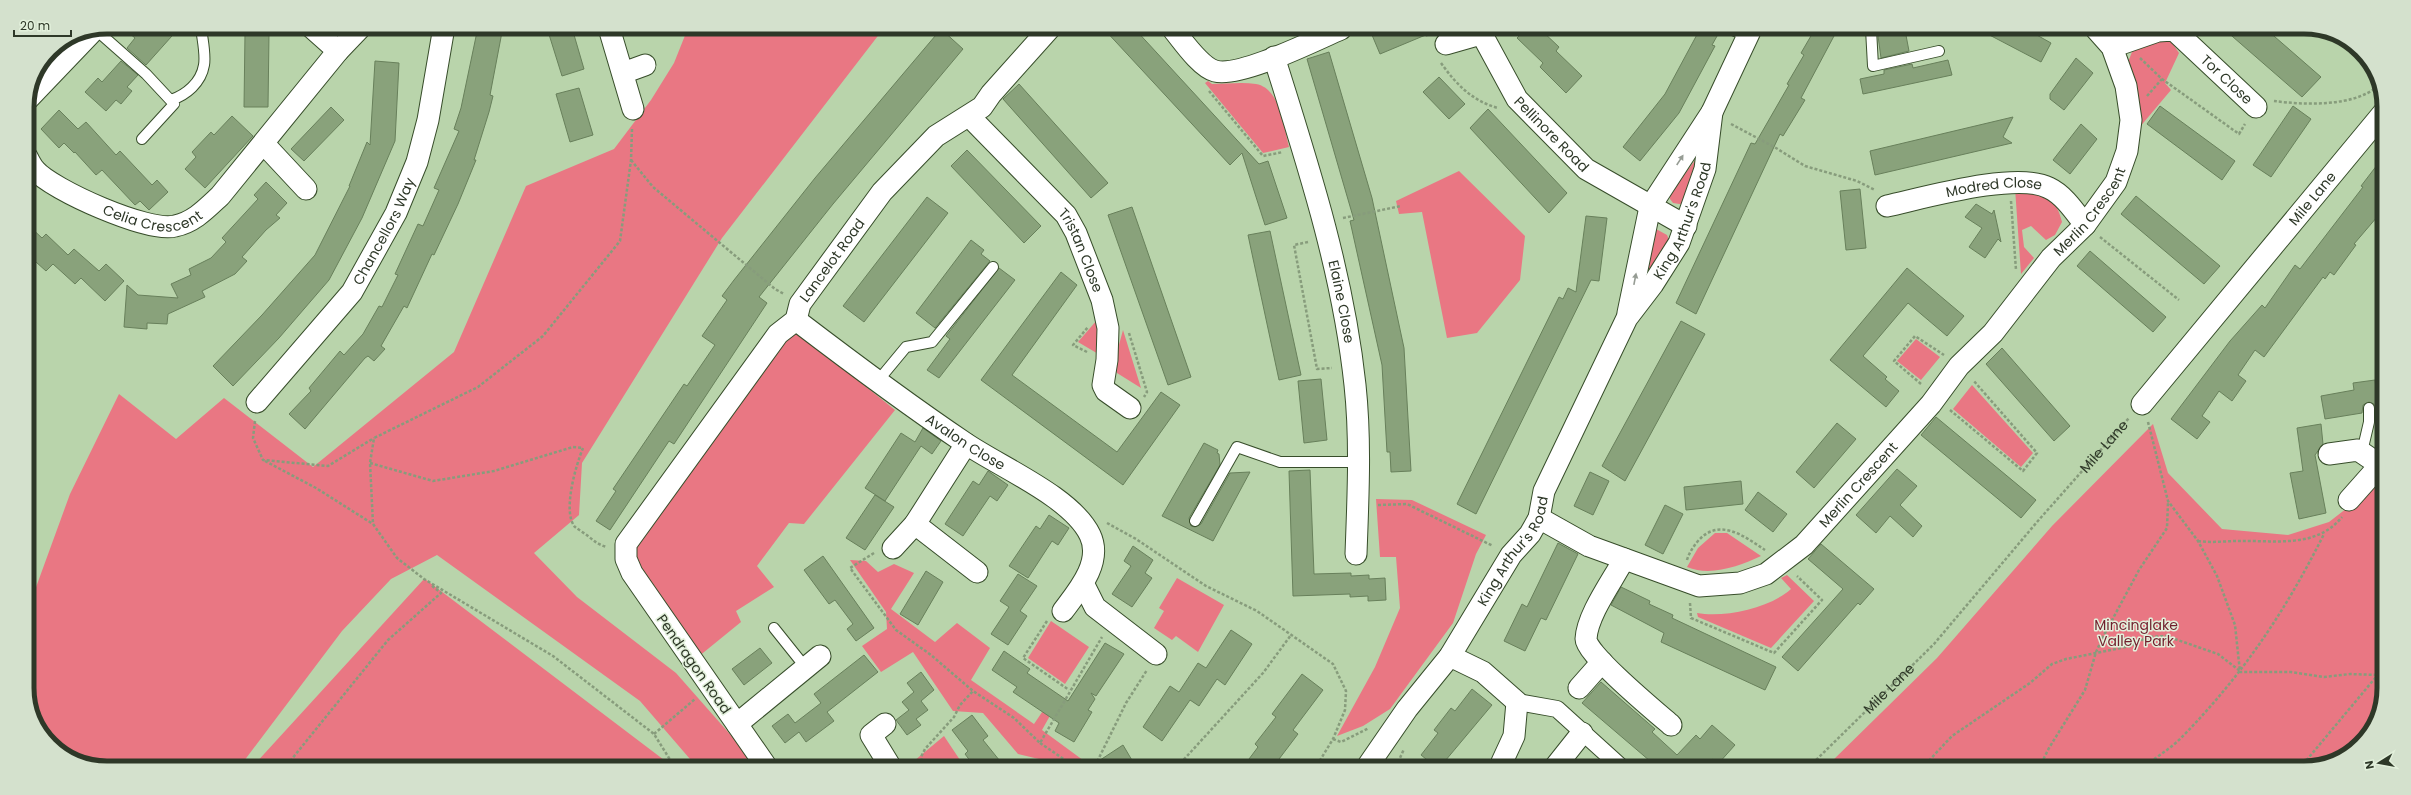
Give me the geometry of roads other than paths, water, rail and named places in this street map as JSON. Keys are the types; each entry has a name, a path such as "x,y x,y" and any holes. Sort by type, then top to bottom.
{"street":[{"path":"319,34 338,51"},
{"name":"Celia Crescent","path":"34,168 58,188 137,223 163,228 190,221 203,213 220,196 264,144 338,51 354,34"},
{"name":"Chancellors Way","path":"257,402 352,292 396,213 416,162 426,127 437,76 443,34"},
{"path":"611,34 633,109"},
{"name":"Lancelot Road","path":"626,555 626,544 778,334 798,312 882,192 936,136 982,107 991,94 1045,34"},
{"path":"1177,34 1201,61 1214,71 1230,72 1274,57 1327,34"},
{"name":"Pellinore Road","path":"1438,48 1473,34"},
{"name":"Pellinore Road","path":"1482,34 1509,86 1525,108 1586,169 1650,207 1686,226"},
{"name":"King Arthur's Road","path":"1627,318 1650,207 1712,112 1742,34"},
{"name":"Merlin Crescent","path":"1540,518 1589,546 1699,586 1740,583 1766,574 1804,545 1934,400 1960,366 1993,334 2052,258 2085,224 2116,182 2127,151 2131,120 2126,86 2112,47 2100,34"},
{"name":"Tor Close","path":"2112,47 2147,34"},
{"name":"Tor Close","path":"2178,34 2256,107"},
{"path":"36,91 87,36"},
{"name":"Elaine Close","path":"1274,57 1303,148 1326,230 1350,341 1359,442 1356,554"},
{"path":"623,73 645,65"},
{"name":"King Arthur's Road","path":"1371,761 1407,709 1450,656 1511,555 1530,534 1540,518 1544,491 1627,318 1657,279 1679,243 1705,169 1712,112"},
{"name":"Tristan Close","path":"969,116 1066,215 1076,233 1102,300 1108,328 1107,360 1103,385 1106,391 1130,408"},
{"name":"Mile Lane","path":"2142,404 2377,120"},
{"path":"264,144 306,190"},
{"name":"Modred Close","path":"1891,206 1951,192 2009,183 2029,182 2050,188 2059,195 2085,224"},
{"name":"Avalon Close","path":"798,312 877,382 966,444 1043,491 1075,513 1090,536 1093,559 1084,585 1063,611"},
{"path":"893,548 915,524 966,444"},
{"path":"2329,454 2362,452 2377,461"},
{"path":"2349,500 2377,468"},
{"path":"915,524 977,572"},
{"name":"Pendragon Road","path":"626,555 632,573 709,686 763,761"},
{"path":"1624,559 1592,616 1586,638 1588,646 1602,662 1671,726"},
{"path":"1084,585 1095,607 1112,622 1156,654"},
{"path":"1450,656 1483,672 1517,702 1556,709 1615,761"},
{"path":"737,724 813,662"},
{"path":"1579,688 1602,662"},
{"path":"1502,761 1514,736 1517,702"},
{"path":"885,724 871,735 887,761"},
{"path":"1560,761 1582,733"}],"lane":[{"path":"170,100 184,95 194,84 204,65 202,34"},
{"path":"1871,34 1873,66 1939,51"},
{"path":"101,35 146,74 174,104 142,139"},
{"path":"877,382 906,347 932,342 994,267"},
{"path":"2362,452 2369,422 2369,408"},
{"path":"1195,521 1237,447 1280,462 1358,462"},
{"path":"774,628 813,662"}],"park label":[{"name":"Mincinglake Valley Park","path":"2136,634"}]}
